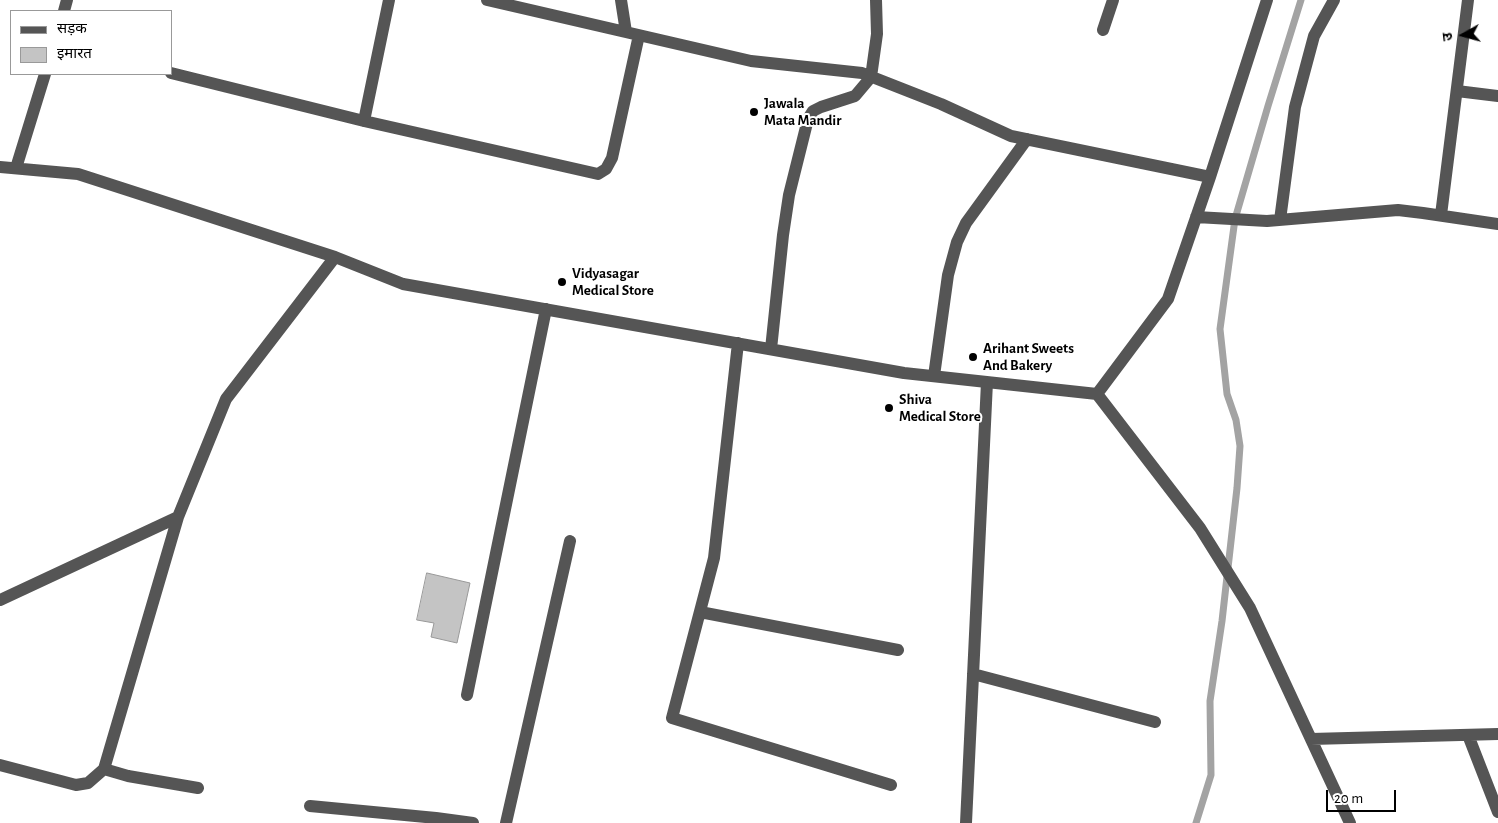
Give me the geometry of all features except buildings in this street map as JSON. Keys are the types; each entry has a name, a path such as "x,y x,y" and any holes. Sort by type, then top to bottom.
{"street":[{"path":"364,122 389,0"},
{"path":"487,0 751,61 862,73 942,104 1010,136 1210,177"},
{"path":"621,0 626,32"},
{"path":"771,349 789,195 808,119 813,111 821,107 855,96 871,77 877,34 876,0"},
{"path":"1103,30 1113,0"},
{"path":"1097,394 1168,299 1210,177 1266,0"},
{"path":"1274,220 1295,107 1314,36 1334,0"},
{"path":"1441,216 1468,0"},
{"path":"172,73 364,122 598,174 606,169 612,158 639,36"},
{"path":"16,168 45,75"},
{"path":"1457,90 1498,96"},
{"path":"934,376 948,275 957,242 966,223 1027,139"},
{"path":"0,167 78,174 335,257 403,284 904,373 1097,394 1200,528 1250,608 1350,823"},
{"path":"1196,217 1274,220 1398,210 1498,224"},
{"path":"0,765 76,785 88,783 104,769 178,517 226,399 335,257"},
{"path":"467,696 546,309"},
{"path":"738,343 714,558 672,718 891,785"},
{"path":"966,823 987,382"},
{"path":"0,600 178,517"},
{"path":"506,823 570,541"},
{"path":"700,612 898,650"},
{"path":"973,674 1155,722"},
{"path":"1311,739 1498,734"},
{"path":"1468,735 1498,812"},
{"path":"104,769 128,776 198,788"},
{"path":"310,806 473,823"}],"waterway":[{"path":"1196,823 1211,775 1210,701 1222,621 1240,446 1236,420 1227,394 1220,329 1235,219 1301,0"}],"place":[{"name":"Jawala Mata Mandir","path":"754,112"},
{"name":"Vidyasagar Medical Store","path":"562,282"},
{"name":"Arihant Sweets And Bakery","path":"973,357"},
{"name":"Shiva Medical Store","path":"889,408"}]}
